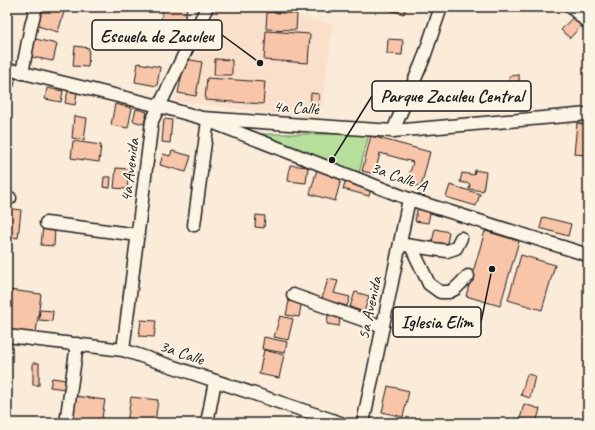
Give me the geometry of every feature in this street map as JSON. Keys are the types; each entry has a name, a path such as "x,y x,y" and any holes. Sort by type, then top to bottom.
{"street":[{"path":"22,73 36,7"},
{"name":"4a Avenida","path":"124,350 152,121 207,7"},
{"path":"393,131 422,60 441,7"},
{"path":"571,7 588,22"},
{"name":"4a Calle","path":"7,69 159,106 205,119 393,131 588,114"},
{"path":"194,225 205,119"},
{"name":"3a Calle A","path":"205,119 409,199 588,255"},
{"name":"5a Avenida","path":"363,423 383,326 406,245 409,199"},
{"path":"46,223 138,235"},
{"path":"406,245 447,251 456,248 461,238"},
{"path":"406,245 429,284 440,292 449,292 455,289 468,276"},
{"path":"293,295 383,326"},
{"name":"3a Calle","path":"7,336 124,350 341,423"},
{"path":"66,423 77,344"},
{"path":"207,423 215,381"}],"shaded area":[{"path":"217,7 257,7 333,24 320,119 174,101"}],"green space":[{"path":"247,134 369,134 357,181"}],"building":[{"path":"39,7 47,7 64,12 58,32 34,25"},
{"path":"163,7 187,7 184,25 161,21"},
{"path":"390,7 406,7 404,14 389,10"},
{"path":"267,12 297,14 296,30 266,29"},
{"path":"574,16 583,24 570,38 561,30"},
{"path":"266,31 310,34 308,63 264,60"},
{"path":"31,38 57,44 53,61 27,56"},
{"path":"388,39 403,40 402,55 387,54"},
{"path":"75,46 89,48 88,67 73,66"},
{"path":"185,59 202,62 196,96 178,93"},
{"path":"215,59 232,60 232,75 214,75"},
{"path":"138,63 160,67 157,86 135,82"},
{"path":"7,73 16,74 14,87 7,86"},
{"path":"519,75 520,94 510,95 509,76"},
{"path":"207,78 265,82 263,104 205,100"},
{"path":"47,88 63,91 61,102 45,99"},
{"path":"68,91 77,93 75,105 65,103"},
{"path":"311,93 319,94 318,111 310,111"},
{"path":"115,104 132,108 128,128 111,125"},
{"path":"136,109 147,112 144,124 133,121"},
{"path":"74,116 87,118 84,140 72,138"},
{"path":"164,119 172,120 170,143 162,142"},
{"path":"577,123 588,125 586,155 574,154"},
{"path":"371,136 430,152 421,187 407,183 413,162 380,153 375,174 362,171"},
{"path":"7,139 11,139 9,150 7,149"},
{"path":"73,141 101,145 99,162 71,158"},
{"path":"172,151 191,156 186,172 160,165 163,154 170,156"},
{"path":"290,165 308,167 306,183 288,181"},
{"path":"116,168 129,169 127,189 114,188"},
{"path":"317,169 342,176 335,201 310,194"},
{"path":"475,170 486,172 483,191 469,189 470,184 460,182 462,173 474,175"},
{"path":"104,177 111,177 110,188 103,187"},
{"path":"346,179 372,186 369,196 343,189"},
{"path":"450,185 480,194 476,206 446,197"},
{"path":"418,205 431,208 428,223 415,221"},
{"path":"7,208 21,210 18,238 7,236"},
{"path":"256,215 265,216 264,228 255,227"},
{"path":"543,217 571,224 568,236 540,228"},
{"path":"43,226 55,227 54,246 41,245"},
{"path":"435,229 449,232 447,244 432,242"},
{"path":"485,231 519,241 500,306 466,296"},
{"path":"521,255 555,265 542,310 508,300"},
{"path":"328,279 338,281 334,293 350,297 347,306 322,299"},
{"path":"9,290 41,294 36,333 7,330"},
{"path":"355,292 369,296 364,312 350,307"},
{"path":"290,297 302,299 299,317 286,315"},
{"path":"40,310 53,311 52,321 39,320"},
{"path":"328,315 340,317 339,326 327,324"},
{"path":"280,316 293,319 288,340 274,337"},
{"path":"141,320 156,321 154,337 139,336"},
{"path":"264,337 287,342 285,353 262,349"},
{"path":"264,350 284,355 279,378 259,374"},
{"path":"33,363 39,363 39,385 33,385"},
{"path":"527,374 535,376 530,398 521,395"},
{"path":"52,378 66,380 65,389 50,387"},
{"path":"388,386 409,391 403,417 382,412"},
{"path":"75,396 105,400 101,423 71,423"},
{"path":"131,397 158,400 155,423 127,423"},
{"path":"524,404 540,409 536,423 520,419"}],"place":[{"name":"Escuela de Zaculeu","path":"260,63"},
{"name":"Parque Zaculeu Central","path":"332,160"},
{"name":"Iglesia Elim","path":"492,269"}]}
